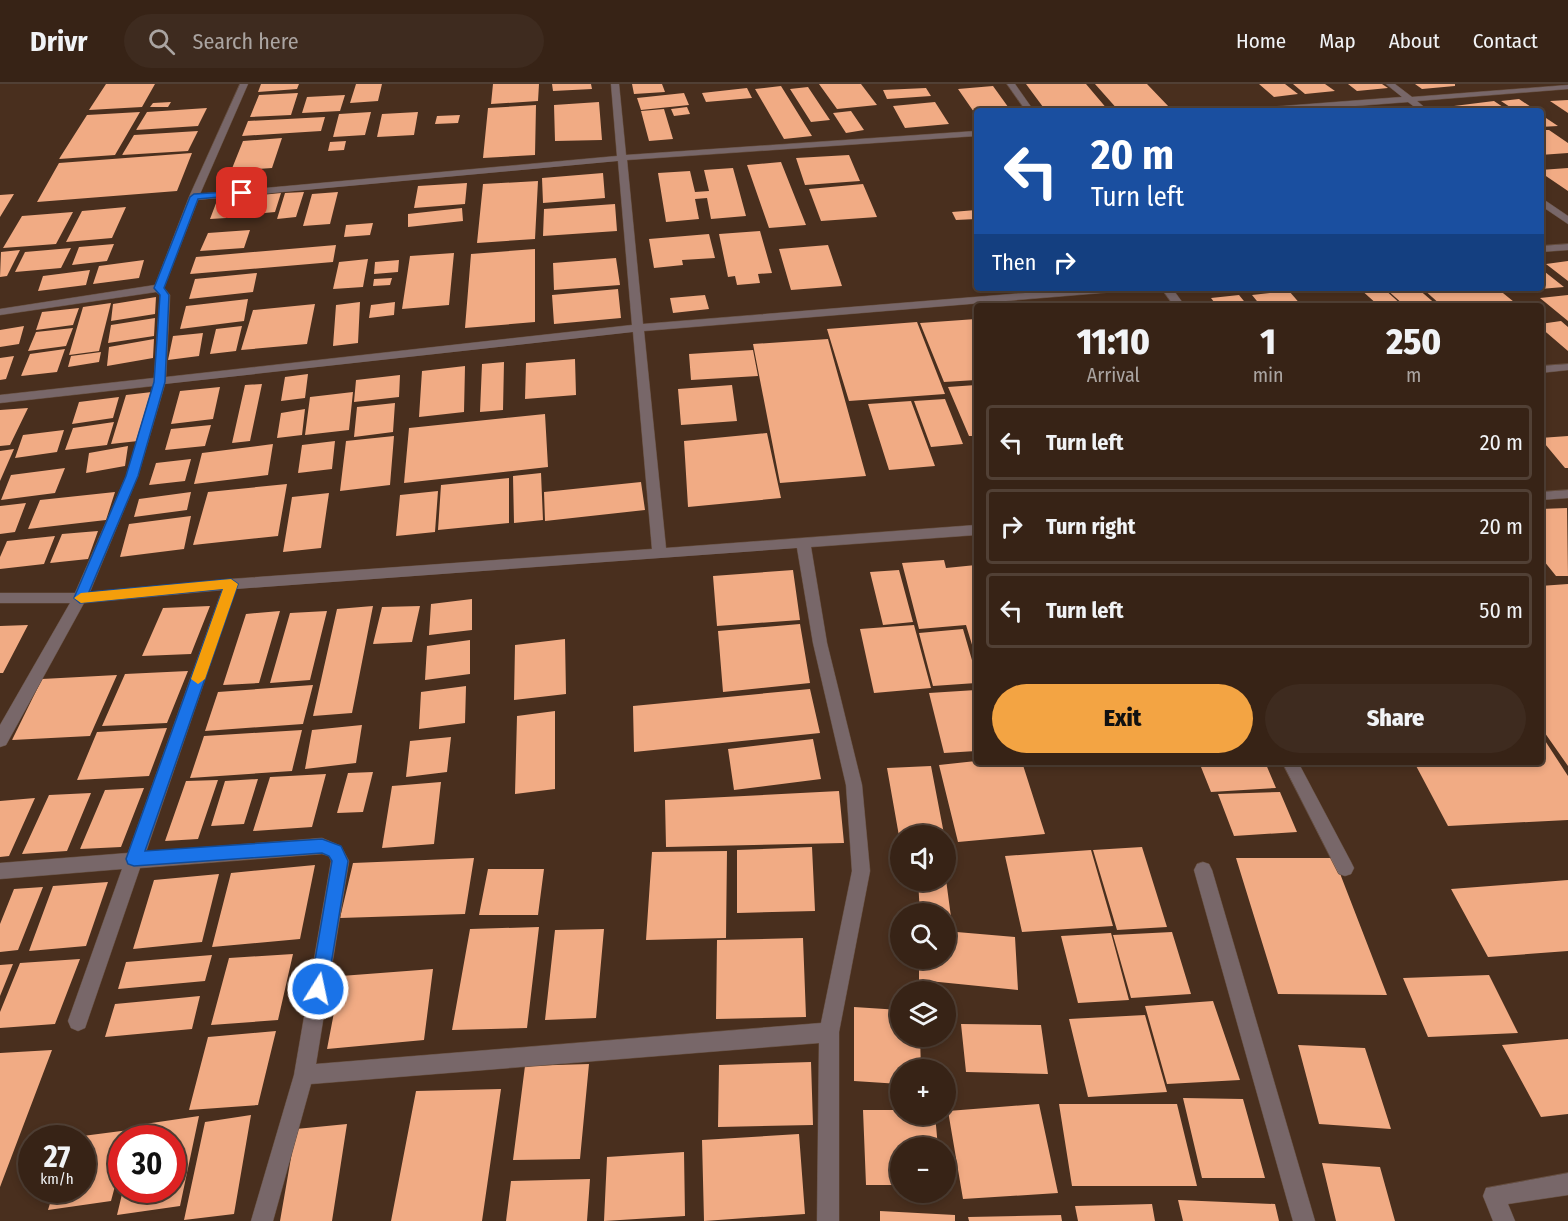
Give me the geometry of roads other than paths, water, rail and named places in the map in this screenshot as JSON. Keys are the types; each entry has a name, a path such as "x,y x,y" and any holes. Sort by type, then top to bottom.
{"street":[{"path":"159,288 194,197 244,84"},
{"path":"615,84 659,551"},
{"path":"1011,84 1028,108"},
{"path":"1390,84 1421,108"},
{"path":"1299,108 1568,87"},
{"path":"194,197 621,158 974,133"},
{"path":"1544,203 1568,221"},
{"path":"1544,249 1568,247"},
{"path":"0,312 159,288"},
{"path":"0,740 80,598 132,476 160,382 165,295 159,288"},
{"path":"0,399 637,328 1088,291"},
{"path":"1168,291 1178,303"},
{"path":"1544,370 1568,367"},
{"path":"1544,496 1568,494"},
{"path":"0,598 80,598 659,551 974,530"},
{"path":"803,541 820,643 854,785 861,871 829,1032 828,1221"},
{"path":"78,1022 231,584"},
{"path":"1292,765 1346,868"},
{"path":"0,871 322,846 335,851 340,861 304,1075 262,1221"},
{"path":"1203,870 1304,1221"},
{"path":"304,1075 829,1032"},
{"path":"1504,1221 1494,1196 1568,1184"}]}
